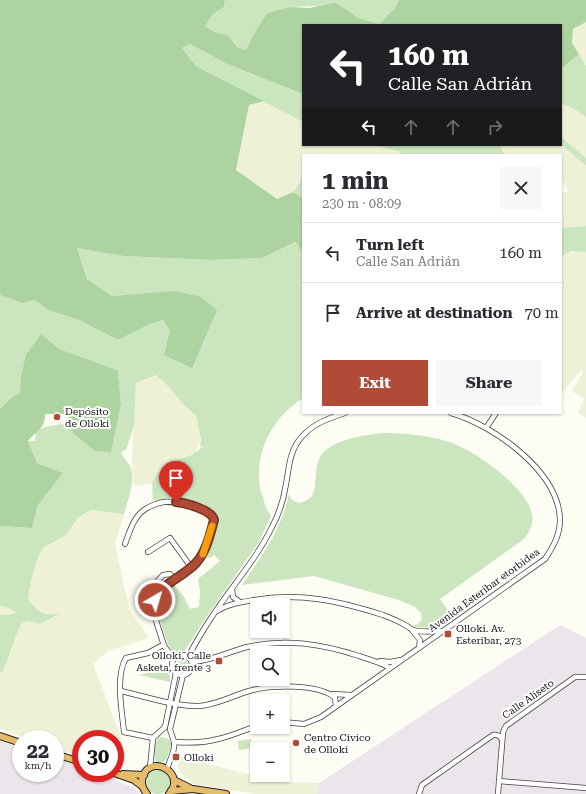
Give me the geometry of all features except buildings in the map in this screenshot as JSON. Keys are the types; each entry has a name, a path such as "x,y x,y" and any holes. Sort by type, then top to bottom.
{"highway":[{"path":"0,736 12,740"},
{"path":"142,786 144,775 150,768 158,766 167,769 174,780 193,789 226,794"},
{"path":"124,774 144,775"},
{"path":"124,776 134,780 142,786 147,794"},
{"path":"174,780 170,793 193,789"}],"street":[{"path":"325,414 327,418"},
{"path":"188,657 214,613 262,548 273,525 283,498 289,462 298,443 306,432 315,424 327,418 341,414"},
{"name":"Avenida Esteribar etorbidea","path":"290,723 304,724 321,717 545,559 554,547 560,520 557,501 543,476 527,459 507,442 469,419 454,414"},
{"path":"486,428 495,414"},
{"path":"124,544 134,520 144,510 154,505 164,502 185,503 213,516 214,520 202,554 191,567 162,589 155,600 155,617 163,645 166,651 174,658"},
{"path":"148,552 170,538 191,567"},
{"path":"149,604 148,590 163,576 170,574 175,579"},
{"path":"232,589 233,597 240,602"},
{"path":"214,613 229,605 264,598 287,596 325,599 397,620 412,630 420,640 420,648"},
{"path":"412,630 426,632 443,631"},
{"path":"192,662 208,661 256,646 288,642 325,646 375,661 390,668"},
{"path":"153,738 124,732 120,675 122,664 126,658 148,653 163,645"},
{"path":"174,658 182,655 188,657 192,662 189,672 183,675 176,673"},
{"path":"150,768 153,738 165,727 176,673 172,664 174,658"},
{"path":"375,661 390,662 402,659"},
{"path":"375,661 381,667 381,674"},
{"path":"167,769 174,747 170,729 183,675"},
{"name":"Calle Aliseto","path":"498,794 504,728 507,724 575,677 586,677"},
{"path":"121,691 186,706 200,706 228,699 250,691 292,686 340,696 352,695"},
{"path":"331,694 335,698 336,706"},
{"path":"174,742 188,743 209,741 220,739 250,728"},
{"path":"160,732 167,733 171,736"},
{"path":"419,794 422,785 493,735 500,735 503,740"},
{"path":"499,781 586,788"}],"shaded area":[{"path":"560,625 586,638 586,794 317,794 319,783"},
{"path":"0,741 12,745 12,782 64,782 64,762 72,764 72,782 120,782 134,788 140,794 0,794"}],"green space":[{"path":"0,0 225,0 224,7 213,14 205,26 217,33 228,35 237,47 246,50 253,35 267,13 290,7 310,8 335,2 359,18 379,24 302,24 302,94 227,64 190,44 182,48 196,66 264,101 249,105 236,170 277,199 293,192 302,198 302,251 296,242 262,258 210,260 123,256 77,248 87,279 112,296 174,291 199,296 217,310 192,368 164,355 170,331 163,320 150,324 118,340 79,320 48,310 35,300 22,303 0,295"},
{"path":"225,0 399,0 395,8 379,24 359,18 335,2 317,6 290,7 267,13 253,35 246,50 237,47 228,35 217,33 205,26 213,14 224,7"},
{"path":"399,0 586,0 586,22 573,29 572,43 579,54 562,68 562,24 379,24 395,8"},
{"path":"586,22 586,65 572,43 573,29"},
{"path":"190,44 227,64 302,94 302,121 196,66 182,48"},
{"path":"579,54 586,66 586,117 573,108 562,104 562,68"},
{"path":"264,101 302,121 302,146 378,146 402,152 400,154 302,154 302,179 293,192 277,200 236,170 249,105"},
{"path":"562,104 586,114 586,158 562,138"},
{"path":"562,138 586,158 586,166 562,145"},
{"path":"562,145 586,166 586,226 562,228 562,192 568,191 562,180 562,154 506,154 502,146"},
{"path":"378,146 500,146 504,154 400,154 401,152"},
{"path":"302,179 302,198 293,192"},
{"path":"586,226 586,252 571,251 562,256 562,228"},
{"path":"297,242 302,251 302,399 285,412 278,421 267,439 263,450 260,461 259,483 266,508 271,516 259,542 184,651 174,653 167,641 159,617 159,601 162,595 173,583 184,597 190,609 199,607 200,592 198,579 220,561 214,555 210,558 205,557 215,524 218,522 213,511 183,498 153,500 152,483 156,475 171,462 192,455 204,446 200,447 201,439 196,416 183,404 168,386 156,375 136,383 134,426 126,450 121,452 131,468 132,474 130,491 124,514 92,510 78,517 66,535 44,547 38,557 31,580 28,599 42,613 61,613 40,624 29,621 22,623 16,635 5,667 2,673 0,672 0,615 16,613 9,608 0,606 0,528 1,526 32,528 38,505 63,473 37,463 28,441 35,441 36,431 54,425 75,423 116,424 121,404 118,372 101,364 59,349 21,377 20,392 11,398 0,409 0,295 22,303 35,300 48,310 79,320 118,340 150,324 163,320 170,331 217,310 129,295 112,296 87,279 77,248 123,256 210,260 262,258"},
{"path":"568,252 586,252 586,418 578,413 584,399 572,391 583,372 582,369 562,393 562,255"},
{"path":"41,334 59,349 118,371 121,404 111,452 95,451 73,433 68,421 68,414 45,414 44,423 28,441 37,463 63,473 38,505 32,528 1,526 0,528 0,409 11,398 20,392 21,377 26,355"},
{"path":"156,375 196,416 201,439 195,454 163,467 156,475 152,483 135,486 133,482 132,458 136,383"},
{"path":"383,433 424,436 459,446 498,470 520,492 528,503 532,514 532,521 531,527 524,539 440,599 453,618 439,626 434,627 412,626 418,624 422,619 421,613 415,607 399,600 314,576 242,585 264,552 276,530 282,518 289,494 292,500 299,503 308,500 312,496 315,486 317,464 322,454 327,449 342,441"},
{"path":"93,510 115,511 124,514 115,543 129,609 149,638 108,651 93,664 118,730 72,730 72,754 64,751 64,730 12,730 12,733 0,729 0,672 2,673 9,657 15,635 22,623 29,621 40,624 59,614 49,616 38,610 28,599 31,580 38,557 44,547 66,535 78,517"},
{"path":"0,606 9,608 17,613 0,615"},
{"path":"180,659 184,659 188,665 184,671 180,671 176,667 176,663"},
{"path":"167,668 170,676 170,682 139,675"},
{"path":"160,737 168,739 172,745 166,760 163,762 156,762 154,749 156,742"},
{"path":"251,739 250,748 239,750 238,741"},
{"path":"181,757 250,775 250,782 319,783 317,794 255,794 193,784 179,771 178,762"},
{"path":"158,770 166,774 170,782 166,790 158,794 150,790 146,782 150,774"}],"slow traffic":[{"path":"203,554 212,526"}],"place":[{"name":"Depósito de Olloki","path":"57,417"},
{"name":"Olloki. Av. Esteribar, 273","path":"448,634"},
{"name":"Olloki, Calle Asketa, frente 3","path":"219,661"},
{"name":"Centro Cívico de Olloki","path":"296,743"},
{"name":"Olloki","path":"176,757"}],"route":[{"path":"155,600 162,589 195,564 202,554 214,520 213,516 209,513 185,503 176,502"}]}
